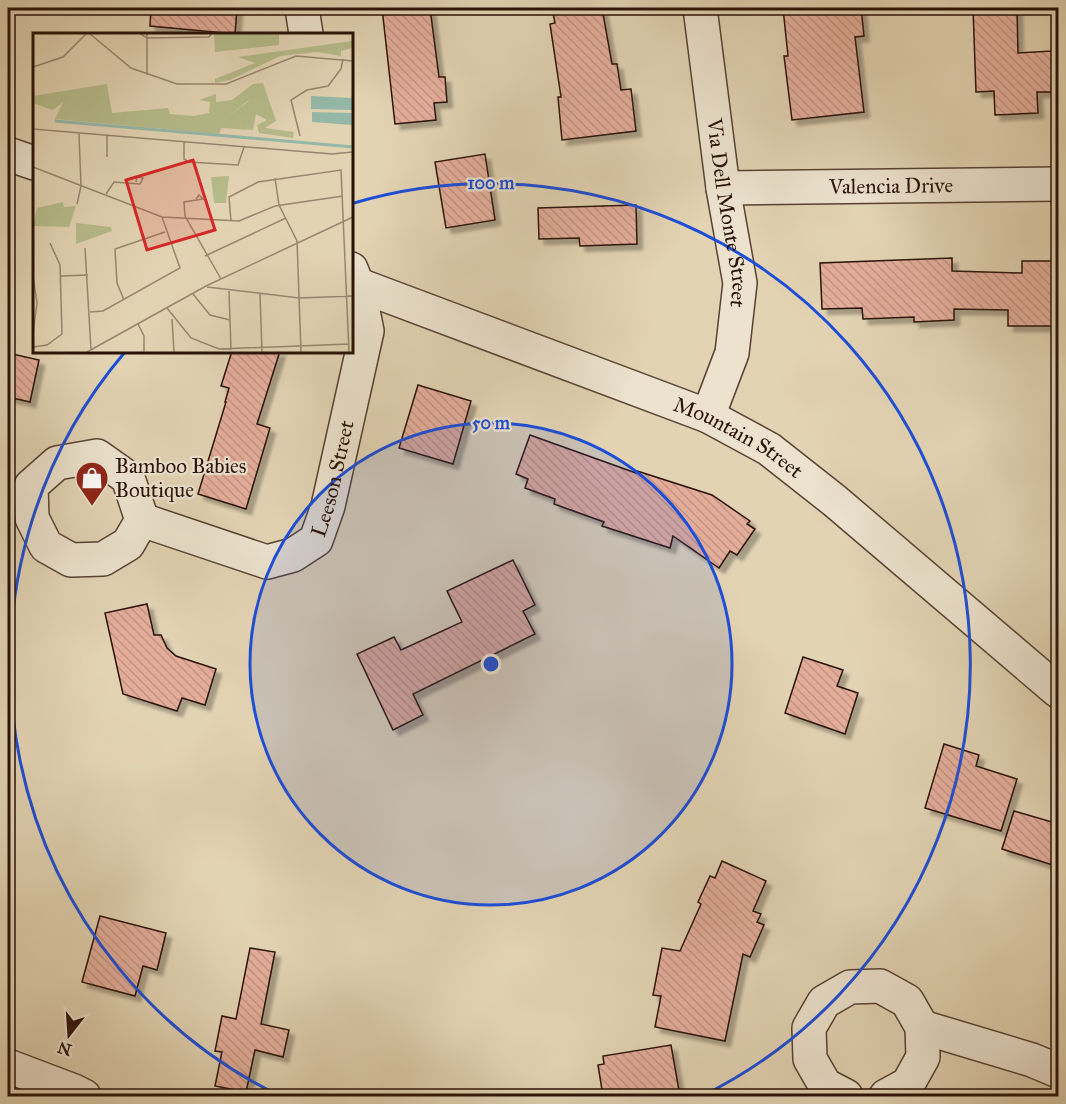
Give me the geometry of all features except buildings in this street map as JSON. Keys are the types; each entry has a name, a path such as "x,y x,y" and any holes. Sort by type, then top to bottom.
{"street":[{"path":"302,8 306,33"},
{"name":"Via Dell Monte Street","path":"700,8 723,188 740,284 732,353 708,416"},
{"path":"8,154 33,163"},
{"name":"Valencia Drive","path":"723,188 1059,184"},
{"name":"Mountain Street","path":"353,279 708,416 769,449 835,501 1059,691"},
{"name":"Leeson Street","path":"142,520 267,562 293,555 316,540 328,506 367,331 353,279"},
{"path":"846,1096 825,1085 810,1059 809,1029 824,1002 850,987 880,986 907,1001 922,1027 923,1057 908,1084 886,1096"},
{"path":"922,1027 1032,1060 1059,1071"},
{"path":"8,1066 84,1096"}],"place":[{"name":"Bamboo Babies Boutique","path":"92,507"}]}
